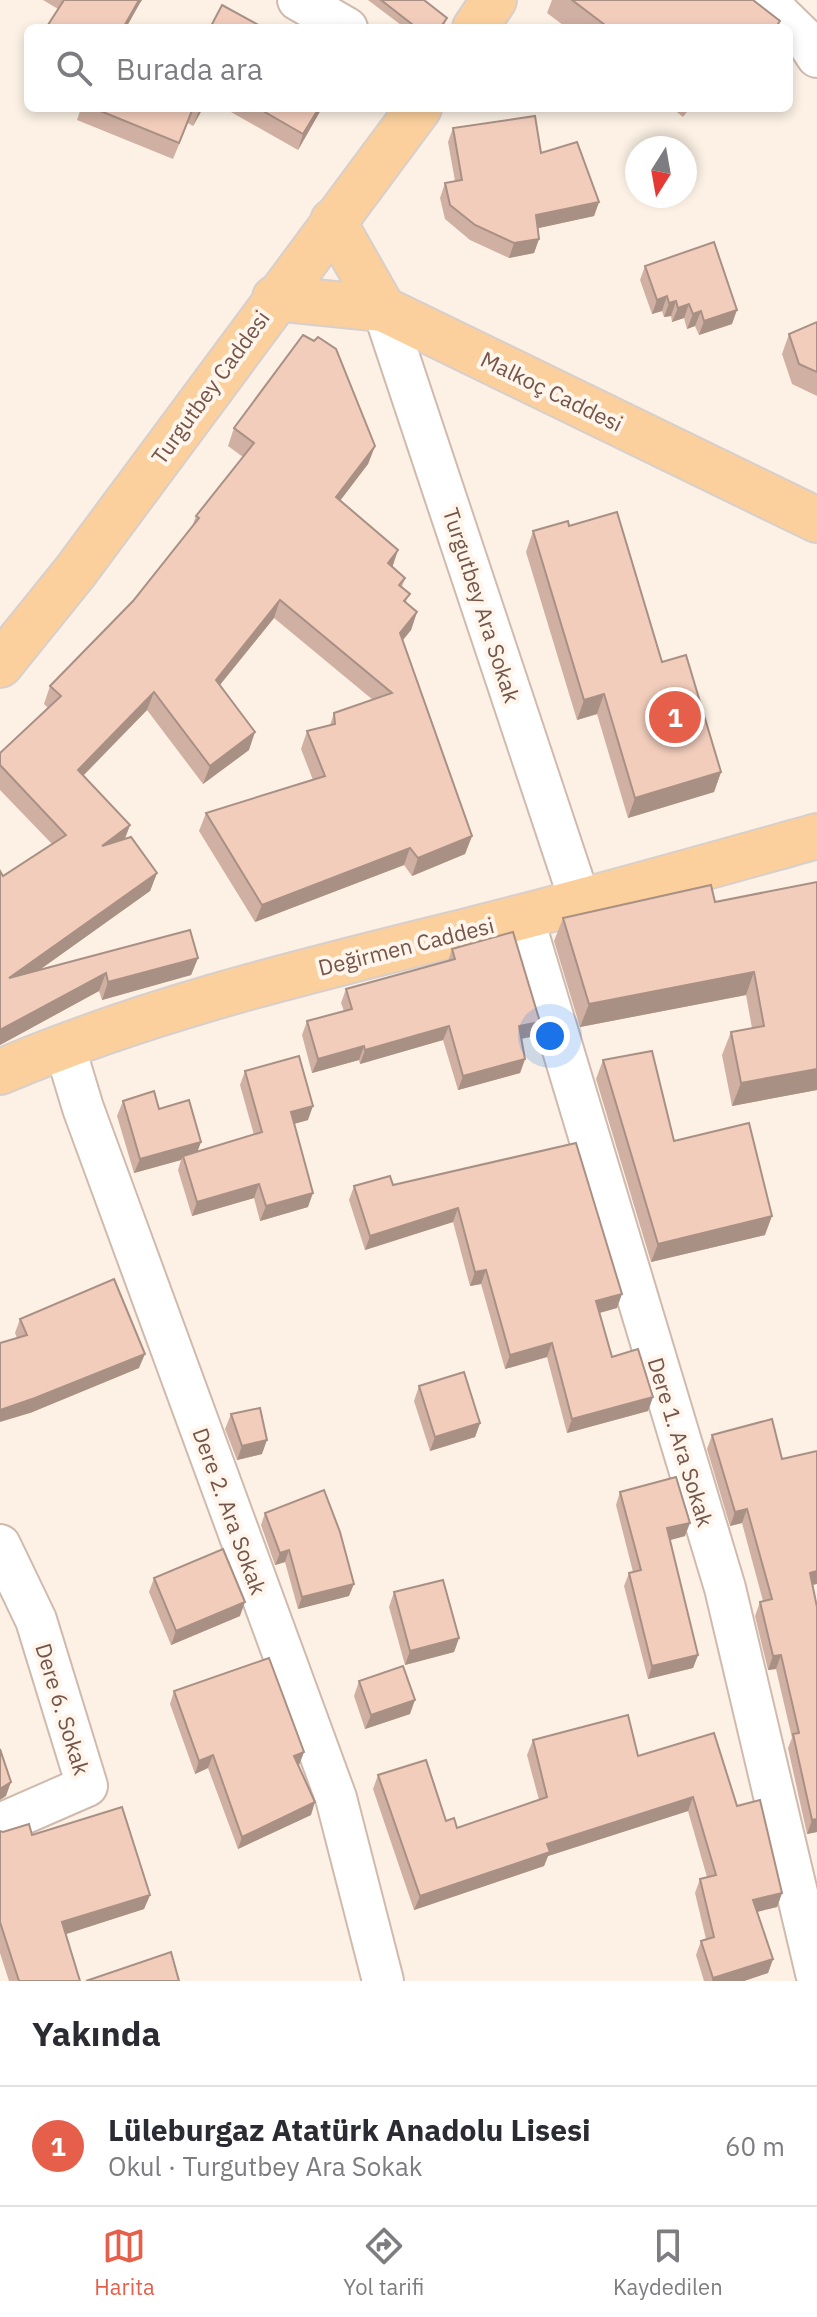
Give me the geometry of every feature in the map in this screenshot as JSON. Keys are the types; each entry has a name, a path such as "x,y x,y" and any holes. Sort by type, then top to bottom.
{"main road":[{"path":"478,24 494,0"},
{"name":"Turgutbey Caddesi","path":"0,665 75,572 275,298 416,112"},
{"path":"333,221 383,309"},
{"name":"Malkoç Caddesi","path":"275,298 383,309 817,520"},
{"name":"Değirmen Caddesi","path":"0,1072 64,1045 240,988 523,917 817,836"}],"street":[{"path":"298,0 340,24"},
{"path":"765,0 790,24"},
{"path":"793,27 817,57"},
{"name":"Turgutbey Ara Sokak","path":"383,309 580,901"},
{"name":"Dere 1. Ara Sokak","path":"523,917 725,1588 817,1972"},
{"name":"Dere 2. Ara Sokak","path":"64,1045 83,1108 336,1798 383,1981"},
{"name":"Dere 6. Sokak","path":"0,1545 36,1620 87,1786 0,1824"},
{"path":"794,1981 817,1972"}],"building":[{"path":"64,0 139,0 125,24 49,24"},
{"path":"381,0 424,0 447,18 443,24 412,24"},
{"path":"572,0 753,0 780,21 778,24 604,24"},
{"path":"222,5 257,24 212,24"},
{"path":"103,112 191,112 179,143"},
{"path":"265,112 317,112 303,134"},
{"path":"535,116 541,153 577,142 599,202 536,215 539,239 514,243 475,225 450,205 445,183 462,180 453,128"},
{"path":"714,242 737,310 704,321 701,311 693,314 689,304 678,308 676,301 669,303 667,296 657,300 645,266"},
{"path":"817,322 817,372 799,364 789,334"},
{"path":"303,335 314,341 318,337 336,349 375,446 336,497 398,550 388,563 405,578 399,585 410,594 404,601 417,612 400,633 472,836 418,858 410,848 262,905 206,813 325,776 307,731 335,724 334,713 392,693 280,600 216,680 255,732 210,766 154,692 78,770 130,825 102,846 131,837 157,873 9,978 190,930 198,958 108,982 106,973 0,1030 0,871 3,876 66,835 0,765 0,753 61,696 50,686 133,601 254,443 234,428"},
{"path":"617,512 662,662 686,655 721,772 635,798 604,694 584,700 533,531 568,521 569,526"},
{"path":"817,882 817,1069 741,1083 731,1032 764,1026 754,972 589,1004 563,918 711,885 715,902"},
{"path":"513,932 540,1022 519,1026 525,1059 463,1076 449,1026 365,1050 364,1046 318,1059 307,1021 352,1009 346,989 455,959 452,949"},
{"path":"652,1051 674,1141 749,1123 772,1216 658,1244 603,1060"},
{"path":"299,1056 313,1106 291,1112 313,1193 266,1206 259,1184 197,1202 183,1156 262,1132 245,1071"},
{"path":"154,1091 159,1109 189,1100 201,1142 140,1159 123,1101"},
{"path":"576,1143 622,1294 596,1301 612,1357 638,1349 653,1397 572,1419 552,1343 510,1355 486,1270 475,1272 458,1208 370,1236 354,1186 390,1176 393,1185"},
{"path":"114,1279 145,1354 0,1410 0,1343 27,1335 20,1319"},
{"path":"464,1372 480,1423 435,1437 419,1386"},
{"path":"260,1408 267,1440 242,1446 231,1414"},
{"path":"772,1419 782,1459 817,1451 817,1571 810,1573 817,1607 817,1819 812,1820 793,1734 799,1733 781,1655 773,1656 760,1602 772,1599 747,1509 735,1512 712,1435"},
{"path":"676,1477 690,1523 667,1528 698,1655 652,1666 629,1573 641,1570 620,1492"},
{"path":"324,1490 340,1532 354,1584 302,1597 289,1550 280,1553 265,1513"},
{"path":"223,1549 245,1602 176,1631 154,1578"},
{"path":"443,1580 459,1638 410,1651 394,1592"},
{"path":"269,1658 304,1752 294,1756 315,1802 242,1837 213,1755 199,1761 174,1691"},
{"path":"403,1666 415,1700 371,1715 359,1681"},
{"path":"628,1715 638,1756 714,1733 737,1806 760,1800 782,1893 753,1900 773,1959 713,1978 701,1941 714,1937 700,1879 716,1875 693,1797 547,1844 550,1852 420,1896 378,1775 426,1760 446,1821 454,1818 457,1828 547,1797 533,1740"},
{"path":"0,1749 11,1782 0,1789"},
{"path":"122,1807 150,1895 62,1922 80,1981 19,1981 0,1922 0,1831 29,1824 32,1835"},
{"path":"171,1952 179,1981 86,1981"}],"place":[{"name":"Lüleburgaz Atatürk Anadolu Lisesi","path":"675,717"}]}
